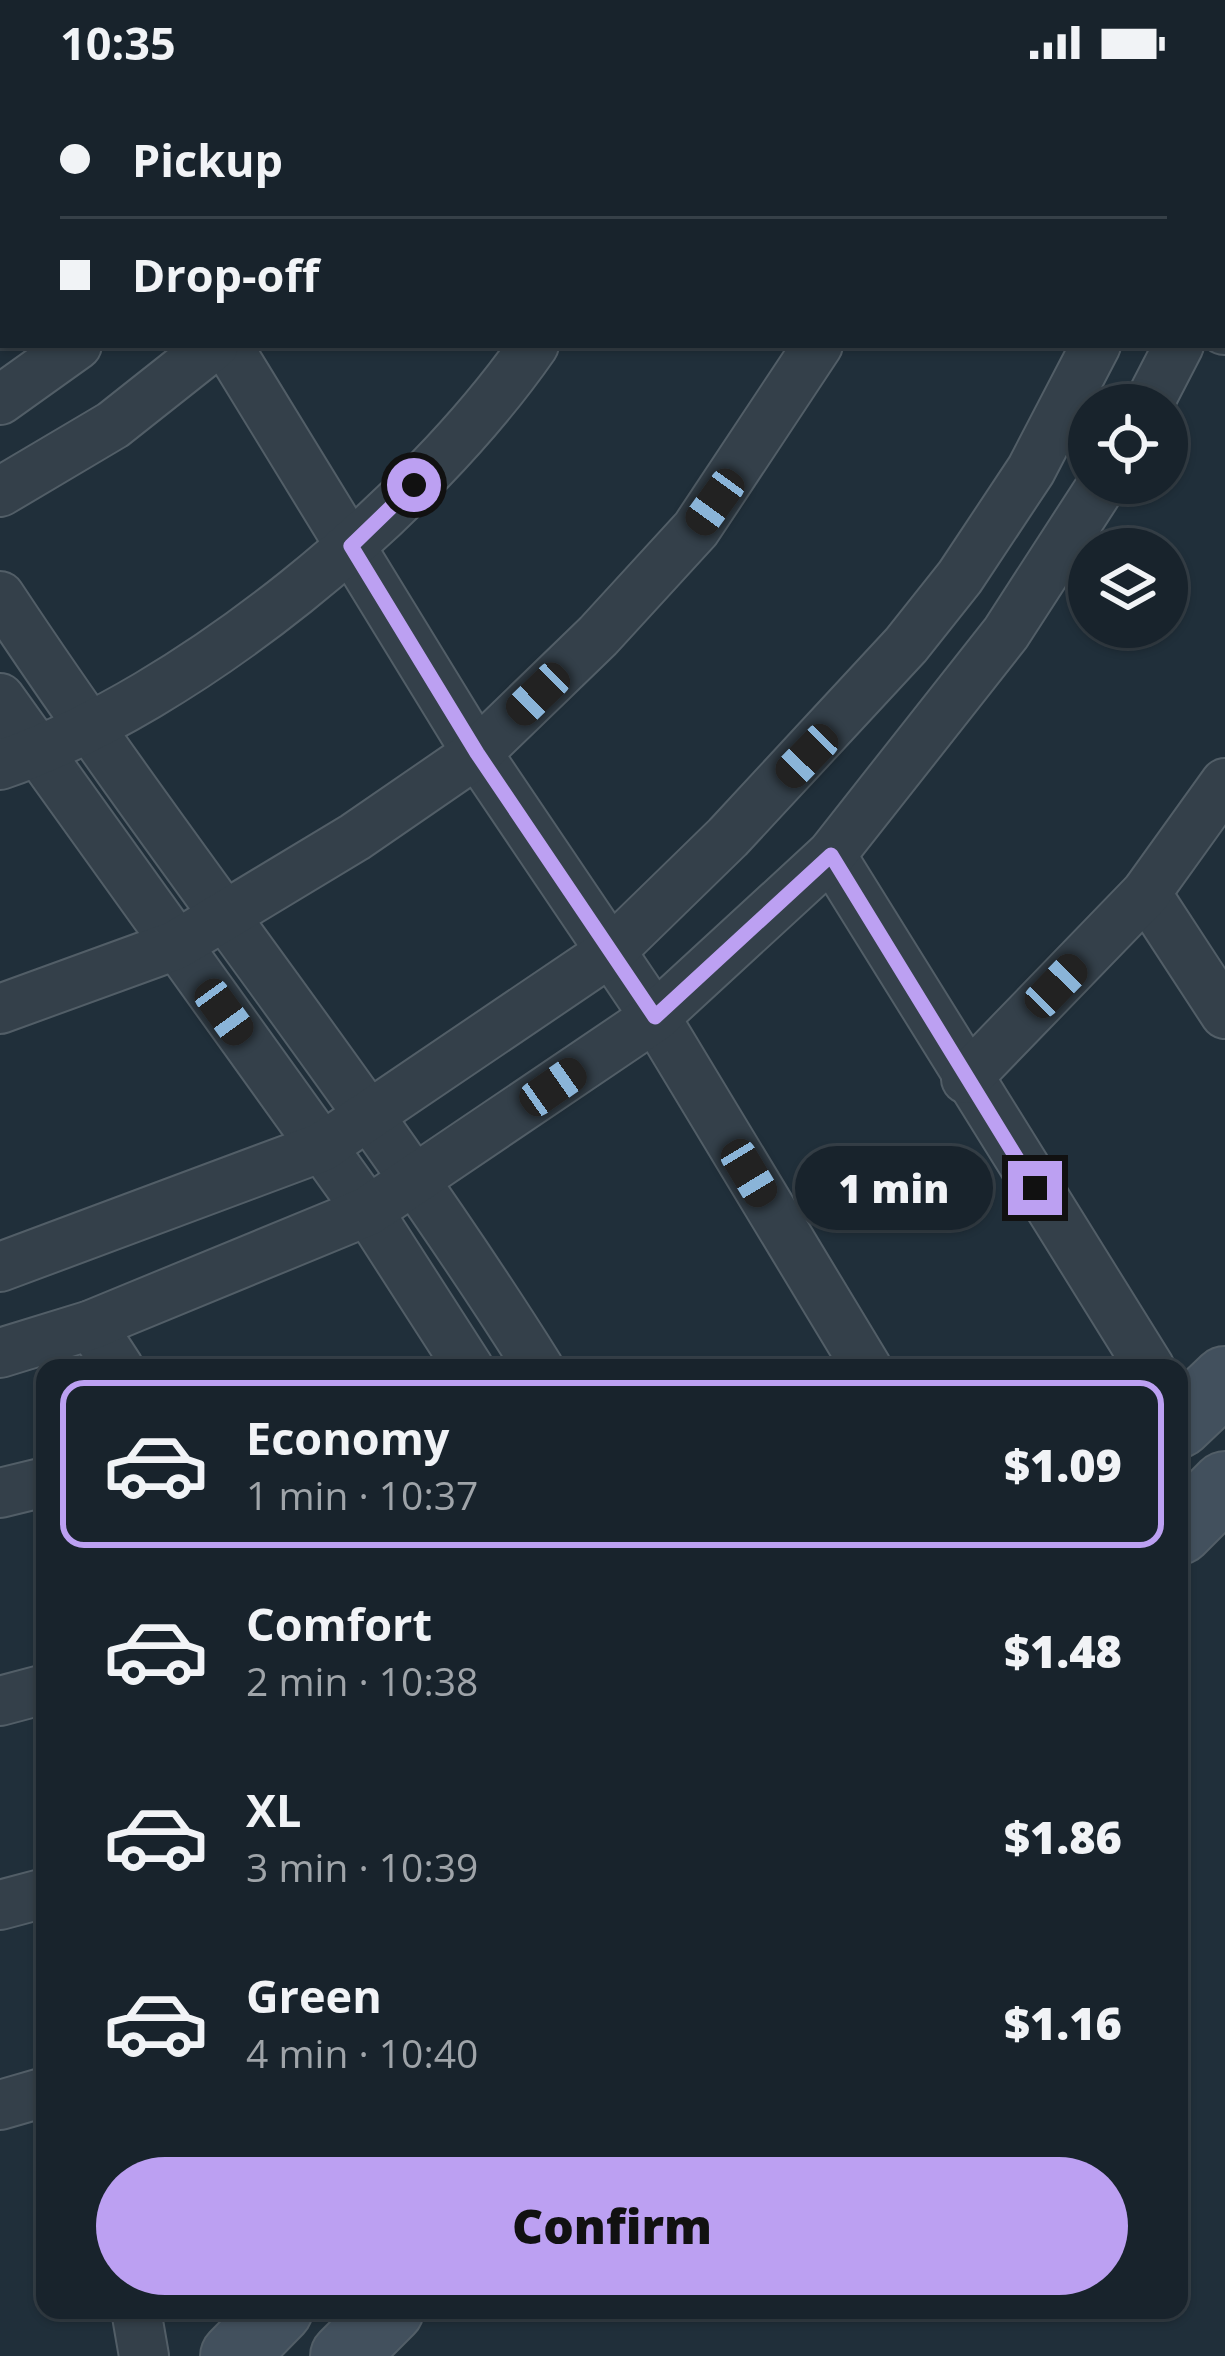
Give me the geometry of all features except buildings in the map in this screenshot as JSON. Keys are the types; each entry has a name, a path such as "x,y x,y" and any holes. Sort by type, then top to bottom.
{"street":[{"path":"0,492 112,425 210,348"},
{"path":"229,348 477,753 655,1017 862,1359"},
{"path":"18,759 87,728 256,623 351,546 446,454 532,348"},
{"path":"0,1009 176,945 355,837 477,753 598,636 696,529 816,348"},
{"path":"0,1267 322,1147 367,1113 533,1009 610,952 833,729 920,628 1030,470 1094,348"},
{"path":"1159,384 1177,348"},
{"path":"0,400 64,349"},
{"path":"0,1353 92,1324 368,1211 655,1017 831,855 1006,633 1089,504"},
{"path":"0,596 87,728 417,1180 532,1359"},
{"path":"0,698 18,759 176,945 368,1211 464,1359"},
{"path":"966,1079 1146,893 1225,783"},
{"path":"831,855 966,1079 1155,1359"},
{"path":"1146,893 1225,1013"},
{"path":"92,1324 113,1359"},
{"path":"0,1493 36,1484"},
{"path":"1188,1522 1225,1485"},
{"path":"0,1701 36,1691"},
{"path":"0,1905 36,1895"},
{"path":"0,2105 36,2095"},
{"path":"138,2319 144,2356"},
{"path":"234,2356 270,2319"},
{"path":"344,2356 381,2319"}],"route":[{"path":"414,485 351,546 477,753 655,1017 831,855 1035,1188"}]}
